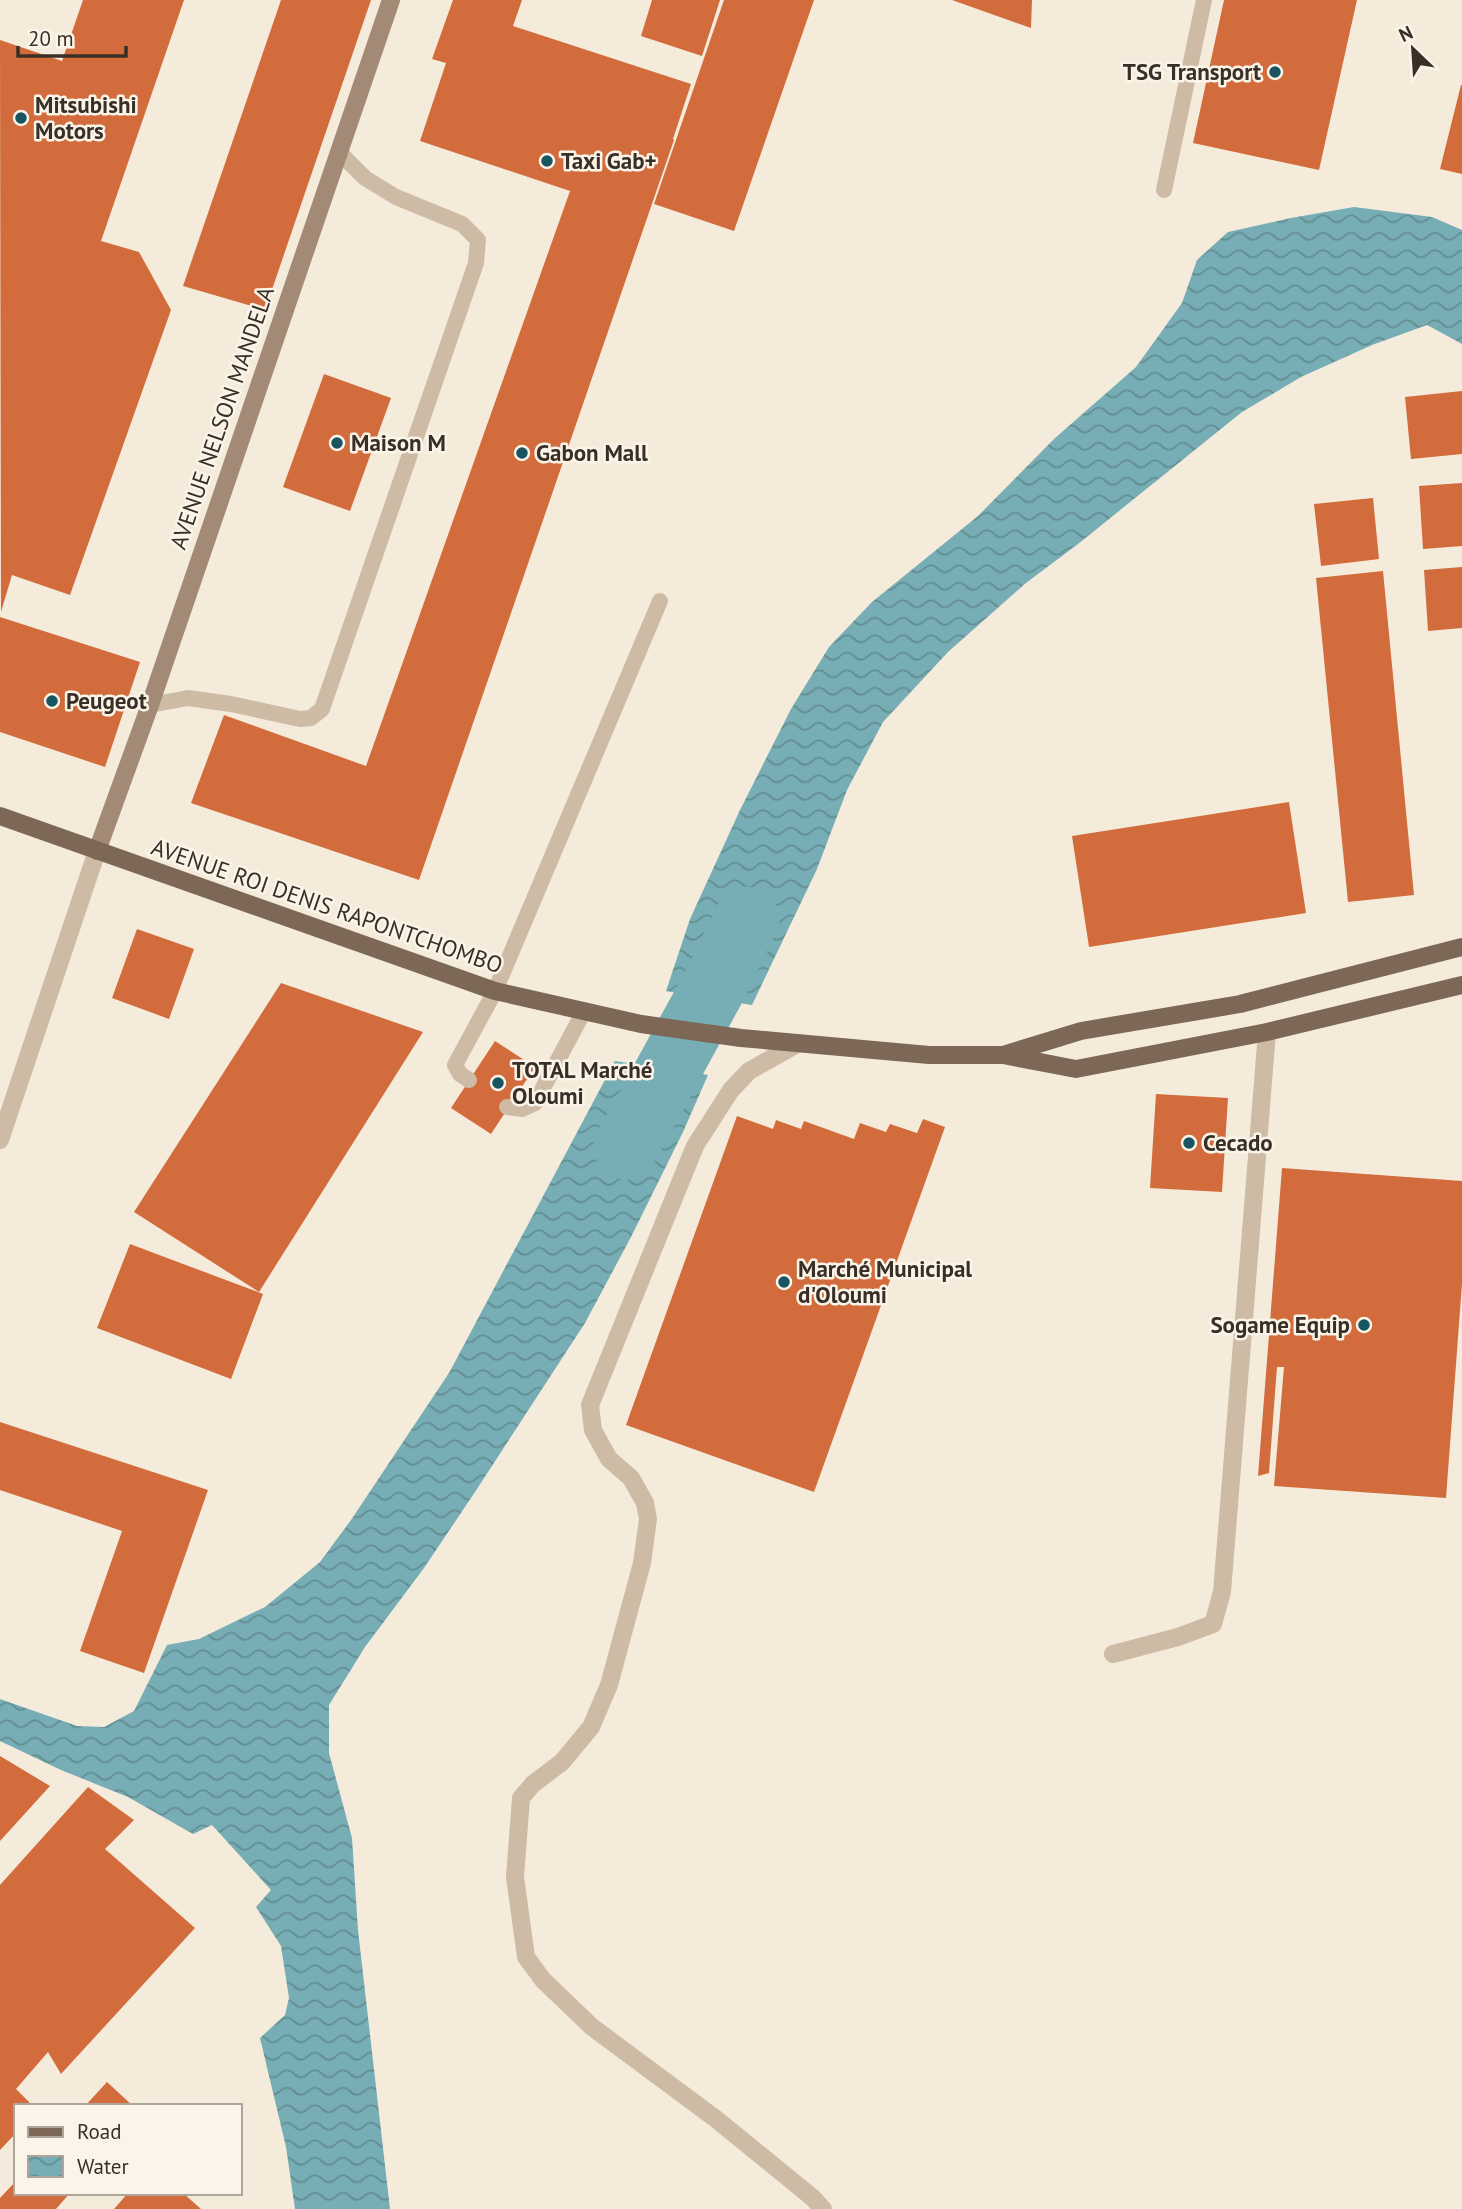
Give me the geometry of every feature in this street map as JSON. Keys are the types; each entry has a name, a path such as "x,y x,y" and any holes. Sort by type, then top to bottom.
{"main road":[{"name":"AVENUE NELSON MANDELA","path":"97,851 150,705 391,0"},
{"name":"AVENUE ROI DENIS RAPONTCHOMBO","path":"0,816 495,991 583,1013 741,1038 929,1055 1003,1055"},
{"path":"1003,1055 1081,1031 1240,1004 1462,947"},
{"path":"1003,1055 1076,1069 1267,1032 1462,985"}],"street":[{"path":"0,1140 97,851"},
{"path":"1113,1654 1178,1637 1213,1624 1222,1592 1267,1032"},
{"path":"799,1042 749,1071 731,1090 695,1146 590,1405 593,1430 608,1459 631,1478 645,1503 648,1520 642,1563 609,1685 591,1727 562,1762 533,1784 522,1798 514,1877 526,1957 543,1980 592,2027 716,2119 813,2198 822,2209"}],"lane":[{"path":"1164,190 1204,0"},
{"path":"150,705 188,698 300,719 311,718 322,709 476,263 478,240 462,224 385,191 365,178 339,152"},
{"path":"469,1080 455,1065 495,991 660,601"},
{"path":"507,1107 522,1108 535,1103 583,1013"}],"water":[{"path":"1354,207 1432,217 1462,230 1462,344 1427,325 1372,345 1301,377 1242,412 1026,583 948,652 883,722 847,790 817,869 752,1005 666,991 690,919 740,810 791,709 829,647 872,602 978,516 1054,439 1136,367 1182,303 1197,260 1228,232"},
{"path":"615,1061 708,1075 631,1237 585,1323 475,1492 424,1568 365,1647 329,1705 329,1753 352,1838 358,1930 390,2209 295,2209 286,2147 260,2038 285,2015 289,1998 281,1946 256,1907 271,1890 212,1825 193,1834 128,1797 61,1770 0,1741 0,1699 77,1726 104,1727 134,1711 167,1645 199,1639 265,1607 320,1562 449,1373"}],"building":[{"path":"83,0 184,0 101,241 139,252 171,310 70,595 12,575 1,612 0,40 62,61"},
{"path":"281,0 371,0 265,310 183,286"},
{"name":"Gabon Mall","path":"453,0 522,0 513,26 691,84 419,880 191,803 224,715 366,766 570,191 420,141 446,63 432,59"},
{"path":"652,0 720,0 702,56 641,36"},
{"path":"724,0 814,0 734,231 654,204"},
{"path":"952,0 1032,0 1031,28"},
{"name":"TSG Transport","path":"1224,0 1357,0 1319,170 1193,143"},
{"path":"1462,85 1462,174 1440,169"},
{"name":"Maison M","path":"324,374 391,398 350,511 283,487"},
{"path":"1462,391 1462,454 1411,459 1405,397"},
{"path":"1462,483 1462,546 1423,549 1419,486"},
{"path":"1373,498 1379,559 1321,566 1314,504"},
{"path":"1462,567 1462,628 1428,631 1424,570"},
{"path":"1383,571 1414,895 1348,902 1316,578"},
{"path":"0,617 140,662 105,767 0,732"},
{"path":"1289,802 1306,913 1089,947 1072,836"},
{"path":"137,929 194,949 169,1019 112,998"},
{"path":"281,983 423,1032 259,1292 134,1212"},
{"path":"495,1041 535,1067 491,1134 451,1108"},
{"name":"Cecado","path":"1156,1094 1228,1098 1222,1192 1150,1188"},
{"name":"Marché Municipal d'Oloumi","path":"737,1116 773,1129 776,1120 801,1129 804,1121 854,1139 860,1123 886,1132 890,1124 917,1133 923,1119 945,1127 814,1492 626,1425"},
{"name":"Sogame Equip","path":"1282,1168 1462,1181 1462,1284 1446,1498 1274,1486 1284,1367 1277,1367 1269,1473 1258,1476"},
{"path":"130,1244 263,1294 231,1379 97,1328"},
{"path":"0,1422 208,1490 144,1673 80,1651 122,1531 0,1490"},
{"path":"0,1756 50,1786 0,1841"},
{"path":"88,1787 134,1820 105,1849 195,1928 61,2074 48,2052 16,2089 31,2104 14,2104 14,2135 0,2150 0,1885"},
{"path":"107,2082 131,2104 87,2104"},
{"path":"14,2183 14,2195 68,2195 56,2209 0,2209 0,2198"},
{"path":"126,2195 185,2195 201,2209 114,2209"}],"waterway":[{"path":"626,1147 712,990 747,919"}],"place":[{"name":"TSG Transport","path":"1275,72"},
{"name":"Mitsubishi Motors","path":"21,118"},
{"name":"Taxi Gab+","path":"547,161"},
{"name":"Maison M","path":"337,443"},
{"name":"Gabon Mall","path":"522,453"},
{"name":"Peugeot","path":"52,701"},
{"name":"TOTAL Marché Oloumi","path":"498,1083"},
{"name":"Cecado","path":"1189,1143"},
{"name":"Marché Municipal d'Oloumi","path":"784,1282"},
{"name":"Sogame Equip","path":"1364,1325"}]}
